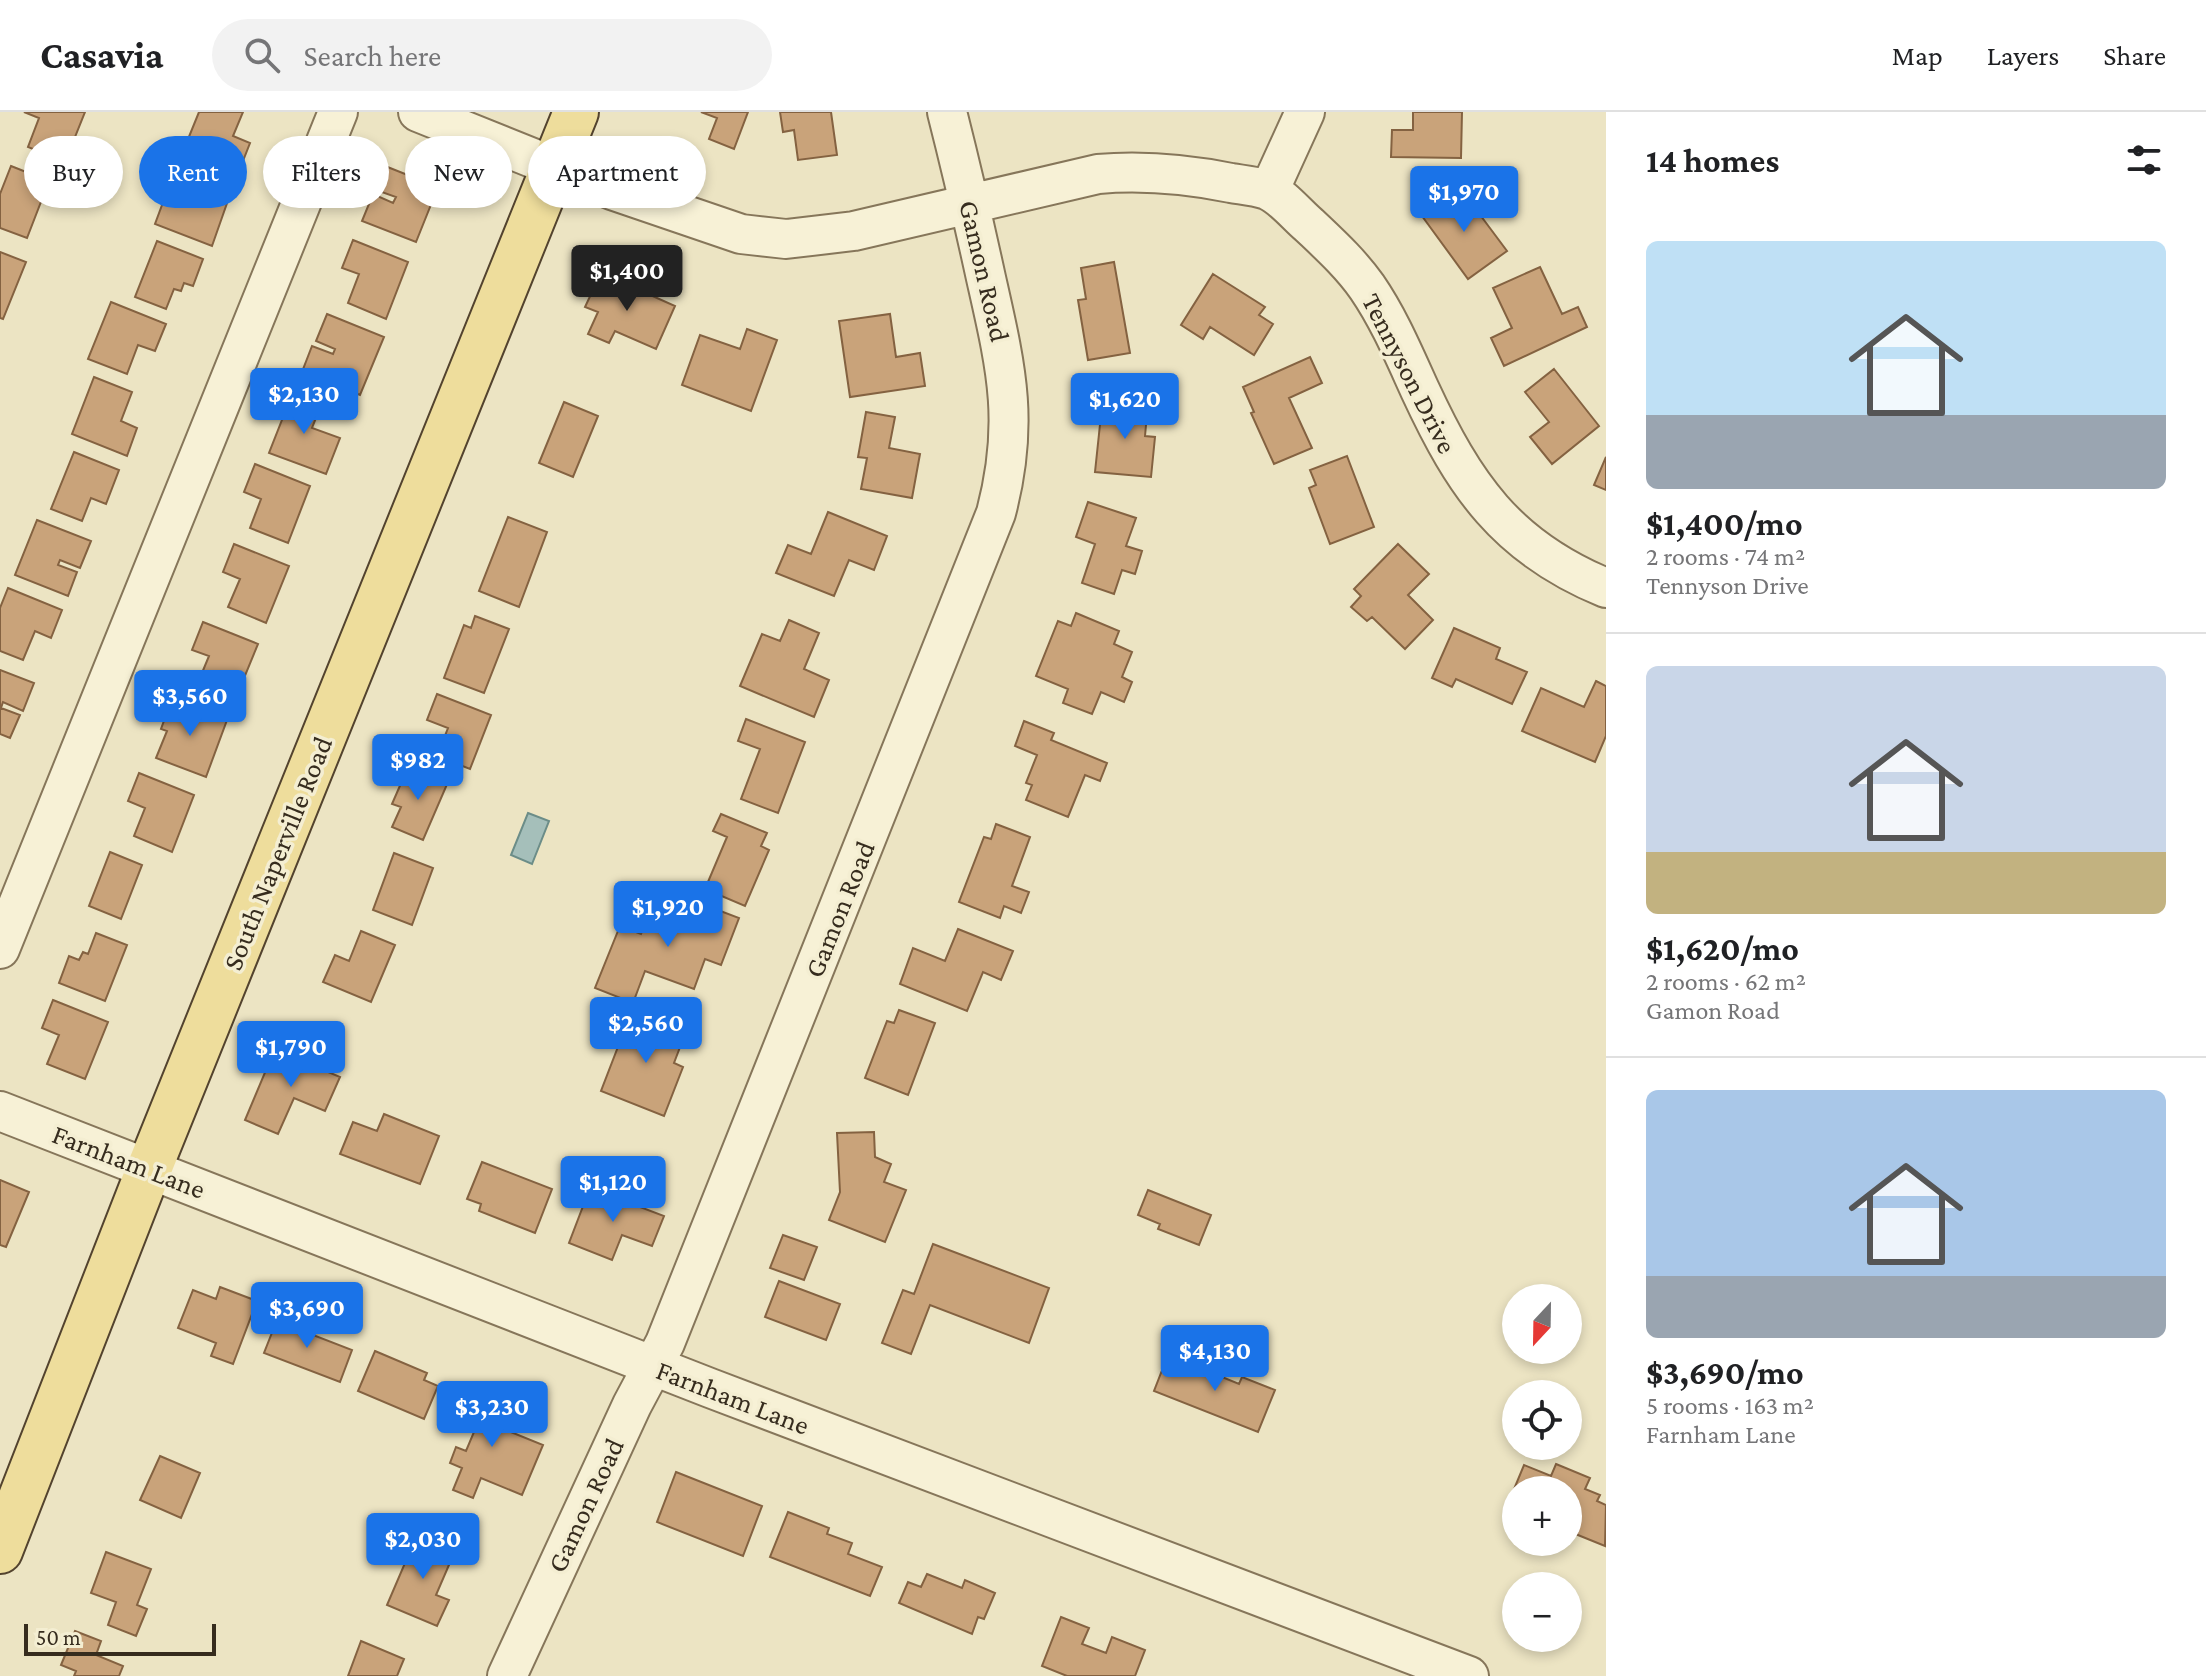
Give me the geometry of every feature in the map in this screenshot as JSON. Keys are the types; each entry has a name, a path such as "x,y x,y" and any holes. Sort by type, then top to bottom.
{"main road":[{"name":"South Naperville Road","path":"566,136 576,112"},
{"name":"South Naperville Road","path":"0,1551 149,1169 537,208"}],"street":[{"path":"0,949 338,112"},
{"name":"Tennyson Drive","path":"418,112 528,156"},
{"name":"Gamon Road","path":"507,1676 671,1328 996,513 1007,461 1010,403 1007,370 947,112"},
{"path":"1269,191 1305,112"},
{"name":"Tennyson Drive","path":"664,208 715,227 759,237 818,237 1098,174 1138,170 1185,174 1269,191 1336,250 1368,288 1450,451 1480,497 1509,529 1532,548 1566,570 1606,588"},
{"name":"Farnham Lane","path":"0,1111 652,1366 1469,1676"}],"water":[{"path":"528,813 549,821 532,864 511,855"}],"building":[{"path":"24,112 85,112 75,136 32,136 39,118"},
{"path":"199,112 243,112 233,136 189,136"},
{"path":"701,112 748,112 734,149 709,139 717,118"},
{"path":"780,112 831,112 837,155 798,160 794,130 783,132"},
{"path":"1413,112 1462,112 1461,158 1391,157 1392,130 1413,130"},
{"path":"11,166 24,171 24,208 39,208 27,238 0,228 0,194"},
{"path":"389,168 405,174 405,208 430,208 416,242 362,221 367,208 389,208 389,201 393,203 396,197 389,195"},
{"path":"1460,188 1507,251 1468,279 1422,216"},
{"path":"161,208 225,208 212,246 155,224"},
{"path":"353,240 408,262 386,319 348,303 359,274 342,268"},
{"path":"157,241 203,259 193,286 184,283 181,291 174,289 166,309 135,297"},
{"path":"0,252 26,262 3,319 0,318"},
{"path":"1114,262 1130,353 1088,360 1078,300 1086,299 1081,268"},
{"path":"1540,267 1562,314 1578,307 1587,327 1504,366 1491,338 1512,328 1493,288"},
{"path":"601,273 675,306 656,349 615,331 609,343 588,334 598,312 585,307"},
{"path":"1213,274 1265,307 1259,315 1273,324 1254,355 1210,327 1203,339 1181,325"},
{"path":"111,302 166,324 155,351 138,345 127,374 88,359"},
{"path":"327,314 384,337 360,395 302,372 312,346 333,354 335,349 316,341"},
{"path":"890,314 896,357 920,353 925,386 850,397 839,321"},
{"path":"747,329 777,340 751,411 682,385 700,335 740,349"},
{"path":"1310,357 1322,383 1289,398 1312,448 1274,464 1243,387"},
{"path":"1554,369 1599,426 1552,464 1530,437 1549,422 1525,392"},
{"path":"94,377 132,392 121,421 137,428 127,456 72,434"},
{"path":"293,392 322,403 312,428 340,438 326,474 269,453"},
{"path":"1111,400 1148,403 1145,436 1155,437 1151,477 1095,472 1101,415 1110,416"},
{"path":"564,402 598,416 573,477 539,463"},
{"path":"866,412 895,417 889,448 920,454 912,498 861,489 867,458 858,457"},
{"path":"74,452 119,470 106,504 91,498 82,521 51,509"},
{"path":"1347,456 1374,527 1330,544 1309,488 1316,485 1310,470"},
{"path":"1606,457 1606,490 1594,485"},
{"path":"255,464 310,486 288,543 250,528 261,499 244,492"},
{"path":"1088,502 1136,518 1126,546 1142,551 1135,574 1122,570 1114,594 1082,583 1095,544 1076,537"},
{"path":"828,512 887,536 874,570 849,560 834,596 776,573 788,545 811,554"},
{"path":"508,517 547,532 519,607 479,591"},
{"path":"37,520 91,541 80,568 60,560 58,565 77,572 68,596 15,575"},
{"path":"234,544 289,566 266,623 228,607 240,579 223,572"},
{"path":"1398,544 1429,574 1408,595 1433,620 1405,649 1372,617 1367,621 1351,607 1361,596 1354,589"},
{"path":"8,588 62,610 51,638 35,631 23,660 0,651 0,608"},
{"path":"1076,613 1119,631 1114,644 1132,652 1122,677 1132,682 1124,702 1101,692 1092,714 1063,703 1068,689 1036,676 1058,621 1071,626"},
{"path":"475,616 509,629 484,693 444,678 464,625 471,628"},
{"path":"789,620 819,633 804,669 829,680 814,717 740,686 762,634 780,641"},
{"path":"203,622 258,644 235,700 197,685 209,656 192,650"},
{"path":"1454,628 1500,648 1496,659 1527,672 1512,704 1456,679 1452,687 1432,678"},
{"path":"0,670 34,683 23,711 3,702 1,708 20,715 10,738 0,734"},
{"path":"1596,681 1606,686 1606,736 1595,762 1522,731 1541,688 1584,707"},
{"path":"437,694 491,715 470,769 437,756 448,728 427,720"},
{"path":"172,699 227,720 206,777 156,758 167,731 161,729"},
{"path":"746,719 805,742 778,813 741,799 760,749 738,741"},
{"path":"1024,721 1054,733 1051,740 1107,763 1100,781 1085,775 1068,817 1026,800 1032,785 1026,783 1037,755 1015,746"},
{"path":"409,765 448,782 423,840 392,827 401,807 392,804"},
{"path":"139,773 194,795 172,852 134,836 145,808 128,801"},
{"path":"721,814 767,833 761,846 769,850 745,906 705,889 727,837 713,831"},
{"path":"996,824 1030,837 1012,886 1029,892 1021,913 1004,906 1000,918 959,902 984,837 991,839"},
{"path":"110,852 142,865 121,919 89,906"},
{"path":"394,853 433,868 412,925 373,910"},
{"path":"681,896 739,918 721,965 705,959 694,989 645,971 633,1003 595,988 620,926 641,934 648,917 669,925"},
{"path":"958,929 1013,951 1001,980 983,972 967,1011 900,984 913,948 945,961"},
{"path":"361,931 395,945 371,1002 323,982 335,955 349,961"},
{"path":"96,933 127,945 105,1001 59,983 69,956 79,960 83,952 88,954"},
{"path":"53,1000 108,1022 85,1079 47,1064 59,1035 42,1028"},
{"path":"899,1010 935,1023 908,1095 865,1078 887,1021 894,1023"},
{"path":"631,1013 685,1034 674,1063 683,1067 664,1116 601,1091"},
{"path":"302,1050 325,1060 321,1069 340,1077 325,1111 294,1098 278,1134 245,1120 274,1051 297,1061"},
{"path":"384,1114 439,1136 420,1184 340,1154 353,1122 377,1131"},
{"path":"874,1132 875,1157 891,1164 884,1182 906,1190 885,1242 829,1220 840,1192 837,1133"},
{"path":"482,1162 552,1189 535,1233 479,1211 481,1204 467,1199"},
{"path":"0,1180 29,1192 6,1247 0,1245"},
{"path":"590,1188 664,1216 652,1246 622,1235 612,1260 569,1243"},
{"path":"1148,1190 1211,1215 1199,1245 1158,1229 1160,1224 1138,1215"},
{"path":"783,1235 817,1247 804,1280 770,1268"},
{"path":"933,1244 1049,1288 1029,1343 930,1305 911,1354 882,1343 903,1290 914,1294"},
{"path":"779,1281 840,1304 826,1340 765,1317"},
{"path":"220,1287 257,1301 233,1364 211,1356 216,1343 178,1328 193,1290 216,1299"},
{"path":"279,1315 303,1324 300,1330 352,1350 340,1382 264,1353"},
{"path":"375,1351 427,1373 424,1380 438,1386 424,1419 358,1391"},
{"path":"1168,1355 1239,1384 1242,1377 1275,1390 1258,1432 1154,1391"},
{"path":"474,1386 502,1397 491,1424 543,1445 522,1495 481,1478 473,1498 453,1490 462,1468 450,1463 456,1447 466,1451 474,1432 458,1425"},
{"path":"160,1456 200,1473 181,1518 140,1500"},
{"path":"1556,1464 1590,1478 1585,1489 1600,1495 1597,1501 1606,1505 1605,1546 1582,1537 1582,1476 1551,1476"},
{"path":"1524,1465 1551,1476 1519,1476"},
{"path":"676,1472 762,1506 743,1556 657,1522"},
{"path":"788,1512 829,1528 827,1534 852,1543 848,1554 882,1567 870,1596 770,1557"},
{"path":"417,1535 455,1551 436,1595 449,1600 437,1626 387,1605"},
{"path":"106,1552 151,1569 137,1605 147,1609 136,1636 108,1625 116,1602 91,1593"},
{"path":"927,1574 962,1588 965,1580 995,1593 984,1619 978,1617 972,1634 899,1603 908,1582 921,1587"},
{"path":"1061,1617 1089,1628 1082,1644 1106,1653 1112,1637 1145,1650 1135,1676 1067,1676 1042,1666"},
{"path":"75,1631 101,1641 96,1655 123,1666 119,1676 74,1676 76,1671 61,1665"},
{"path":"361,1641 404,1659 397,1676 348,1676"}]}
